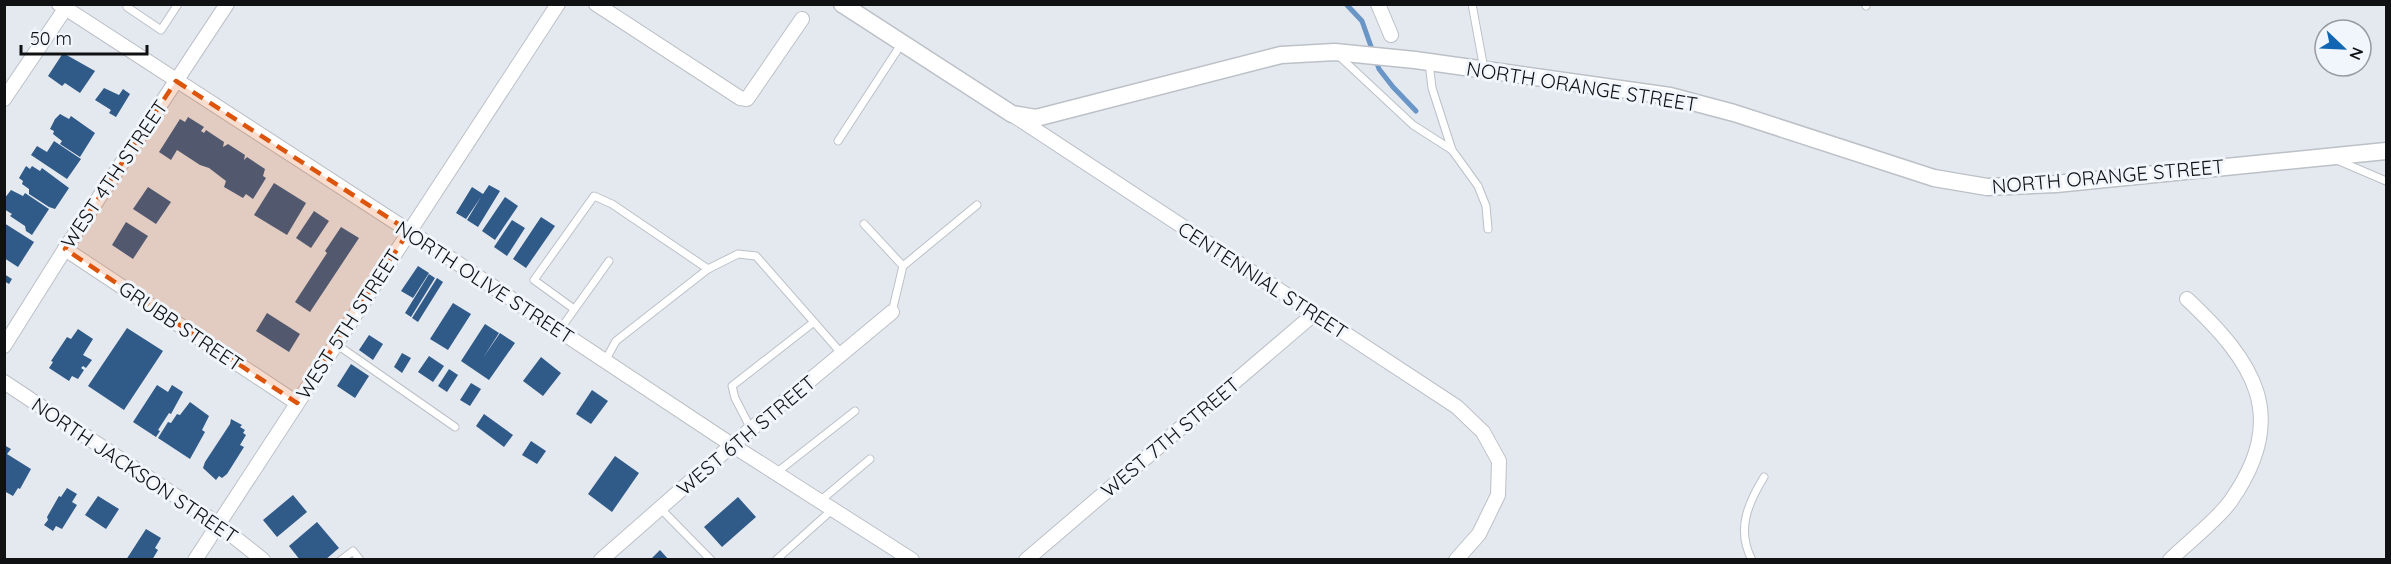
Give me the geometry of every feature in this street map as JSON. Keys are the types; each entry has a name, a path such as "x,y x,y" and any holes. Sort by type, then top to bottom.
{"street":[{"name":"WEST 4TH STREET","path":"4,346 65,249 227,4"},
{"name":"WEST 5TH STREET","path":"195,560 558,4"},
{"path":"596,4 740,98 747,99 802,19"},
{"name":"NORTH ORANGE STREET","path":"842,4 1012,114 1036,118 1281,55 1335,52 1428,62 1670,96 1734,113 1934,178 1987,187 2056,183 2386,151"},
{"path":"1378,4 1391,35"},
{"name":"NORTH OLIVE STREET","path":"60,6 912,560"},
{"path":"4,99 60,6"},
{"name":"CENTENNIAL STREET","path":"1012,114 1457,407 1483,432 1499,461 1498,495 1479,534 1456,560"},
{"name":"GRUBB STREET","path":"65,249 297,403"},
{"path":"2170,560 2229,504 2249,470 2261,437 2260,403 2249,370 2216,326 2187,299"},
{"name":"WEST 6TH STREET","path":"602,560 732,445 892,312"},
{"name":"WEST 7TH STREET","path":"1026,560 1314,314"},
{"name":"NORTH JACKSON STREET","path":"4,382 218,524 263,560"}],"lane":[{"path":"126,5 161,30 178,4"},
{"path":"1472,4 1485,71"},
{"path":"838,141 902,43"},
{"path":"1335,52 1413,124 1452,150"},
{"path":"1428,62 1432,88 1452,150 1478,186 1486,206 1488,229"},
{"path":"2329,156 2386,181"},
{"path":"574,309 534,280 594,196 612,204 708,268"},
{"path":"892,312 903,266 977,205"},
{"path":"864,224 903,266"},
{"path":"604,361 616,340 708,268 738,254 756,256 842,354"},
{"path":"559,331 609,261"},
{"path":"751,430 735,398 732,386 814,322"},
{"path":"336,344 455,427"},
{"path":"776,473 855,411"},
{"path":"820,501 870,459"},
{"path":"1752,560 1746,547 1744,523 1751,498 1764,477"},
{"path":"660,508 711,560"},
{"path":"776,560 833,509"},
{"path":"341,560 353,551 360,560"}],"highlighted area":[{"path":"176,81 409,231 297,403 65,249"}],"building":[{"path":"63,53 95,71 80,93 65,83 62,86 48,76"},
{"path":"104,88 119,95 123,89 130,94 116,117 109,113 111,110 95,100"},
{"path":"60,114 69,119 71,116 95,133 80,157 60,144 62,141 50,129"},
{"path":"188,117 204,127 201,131 204,133 206,130 224,142 223,147 228,144 245,155 244,160 247,157 265,169 263,176 266,178 253,199 246,194 243,198 224,187 226,181 209,168 177,150 171,160 159,152 180,119 185,122"},
{"path":"54,141 81,159 67,179 31,155 37,146 47,152"},
{"path":"26,166 30,169 32,166 40,171 42,168 69,188 55,209 29,194 29,189 22,184 23,181 19,178"},
{"path":"274,183 306,203 287,235 254,215"},
{"path":"489,185 500,191 478,227 467,220 481,197 466,219 456,213 472,187 483,194"},
{"path":"148,187 171,202 156,224 133,209"},
{"path":"11,190 23,196 25,193 49,209 32,235 26,231 25,226 4,209 4,199"},
{"path":"505,197 518,206 495,240 482,231"},
{"path":"314,211 329,221 311,248 296,238"},
{"path":"541,217 555,226 526,268 513,259"},
{"path":"512,220 525,228 507,256 494,247"},
{"path":"126,222 148,236 133,259 112,245"},
{"path":"4,223 34,242 18,267 4,258"},
{"path":"341,227 359,238 310,312 295,302"},
{"path":"418,266 429,273 413,298 401,291"},
{"path":"4,274 12,279 9,284 4,281"},
{"path":"429,274 435,278 411,317 405,313"},
{"path":"437,278 443,282 418,322 412,318"},
{"path":"453,303 471,314 448,350 430,339"},
{"path":"267,313 300,334 289,352 256,331"},
{"path":"485,324 499,333 483,358 500,333 515,343 489,380 461,361"},
{"path":"127,328 163,351 124,410 88,386"},
{"path":"78,329 93,339 83,355 92,360 86,368 83,366 81,368 84,370 78,379 72,376 69,381 49,368 67,337 71,339"},
{"path":"369,335 383,344 373,360 359,350"},
{"path":"402,353 411,358 402,373 394,367"},
{"path":"429,356 444,366 433,382 418,372"},
{"path":"541,357 561,373 543,396 523,381"},
{"path":"351,364 369,376 355,398 337,386"},
{"path":"449,369 458,375 447,392 438,386"},
{"path":"471,383 481,389 470,406 460,400"},
{"path":"157,385 168,392 172,385 183,392 171,414 169,413 158,430 160,431 156,437 133,422"},
{"path":"592,390 608,401 591,424 576,414"},
{"path":"190,402 209,416 202,430 205,432 190,459 158,438 168,422 171,423 177,414 180,415"},
{"path":"484,414 513,435 504,447 476,426"},
{"path":"231,419 242,425 240,427 245,430 243,433 246,435 240,445 244,447 227,474 222,478 219,476 216,480 203,468"},
{"path":"531,441 546,451 537,464 522,455"},
{"path":"4,445 11,449 7,454 31,469 20,489 18,488 13,496 4,491"},
{"path":"615,456 639,473 612,512 588,494"},
{"path":"67,488 77,494 72,502 77,505 62,529 56,526 53,531 44,525 59,496 61,497"},
{"path":"293,495 307,512 277,537 263,520"},
{"path":"98,496 119,509 106,529 85,515"},
{"path":"738,497 756,517 722,547 704,527"},
{"path":"317,522 339,548 325,560 300,560 289,546"},
{"path":"146,529 161,538 152,560 126,560"},
{"path":"660,550 669,560 650,560"}],"waterway":[{"path":"1346,4 1362,21 1379,69 1416,111"}]}
